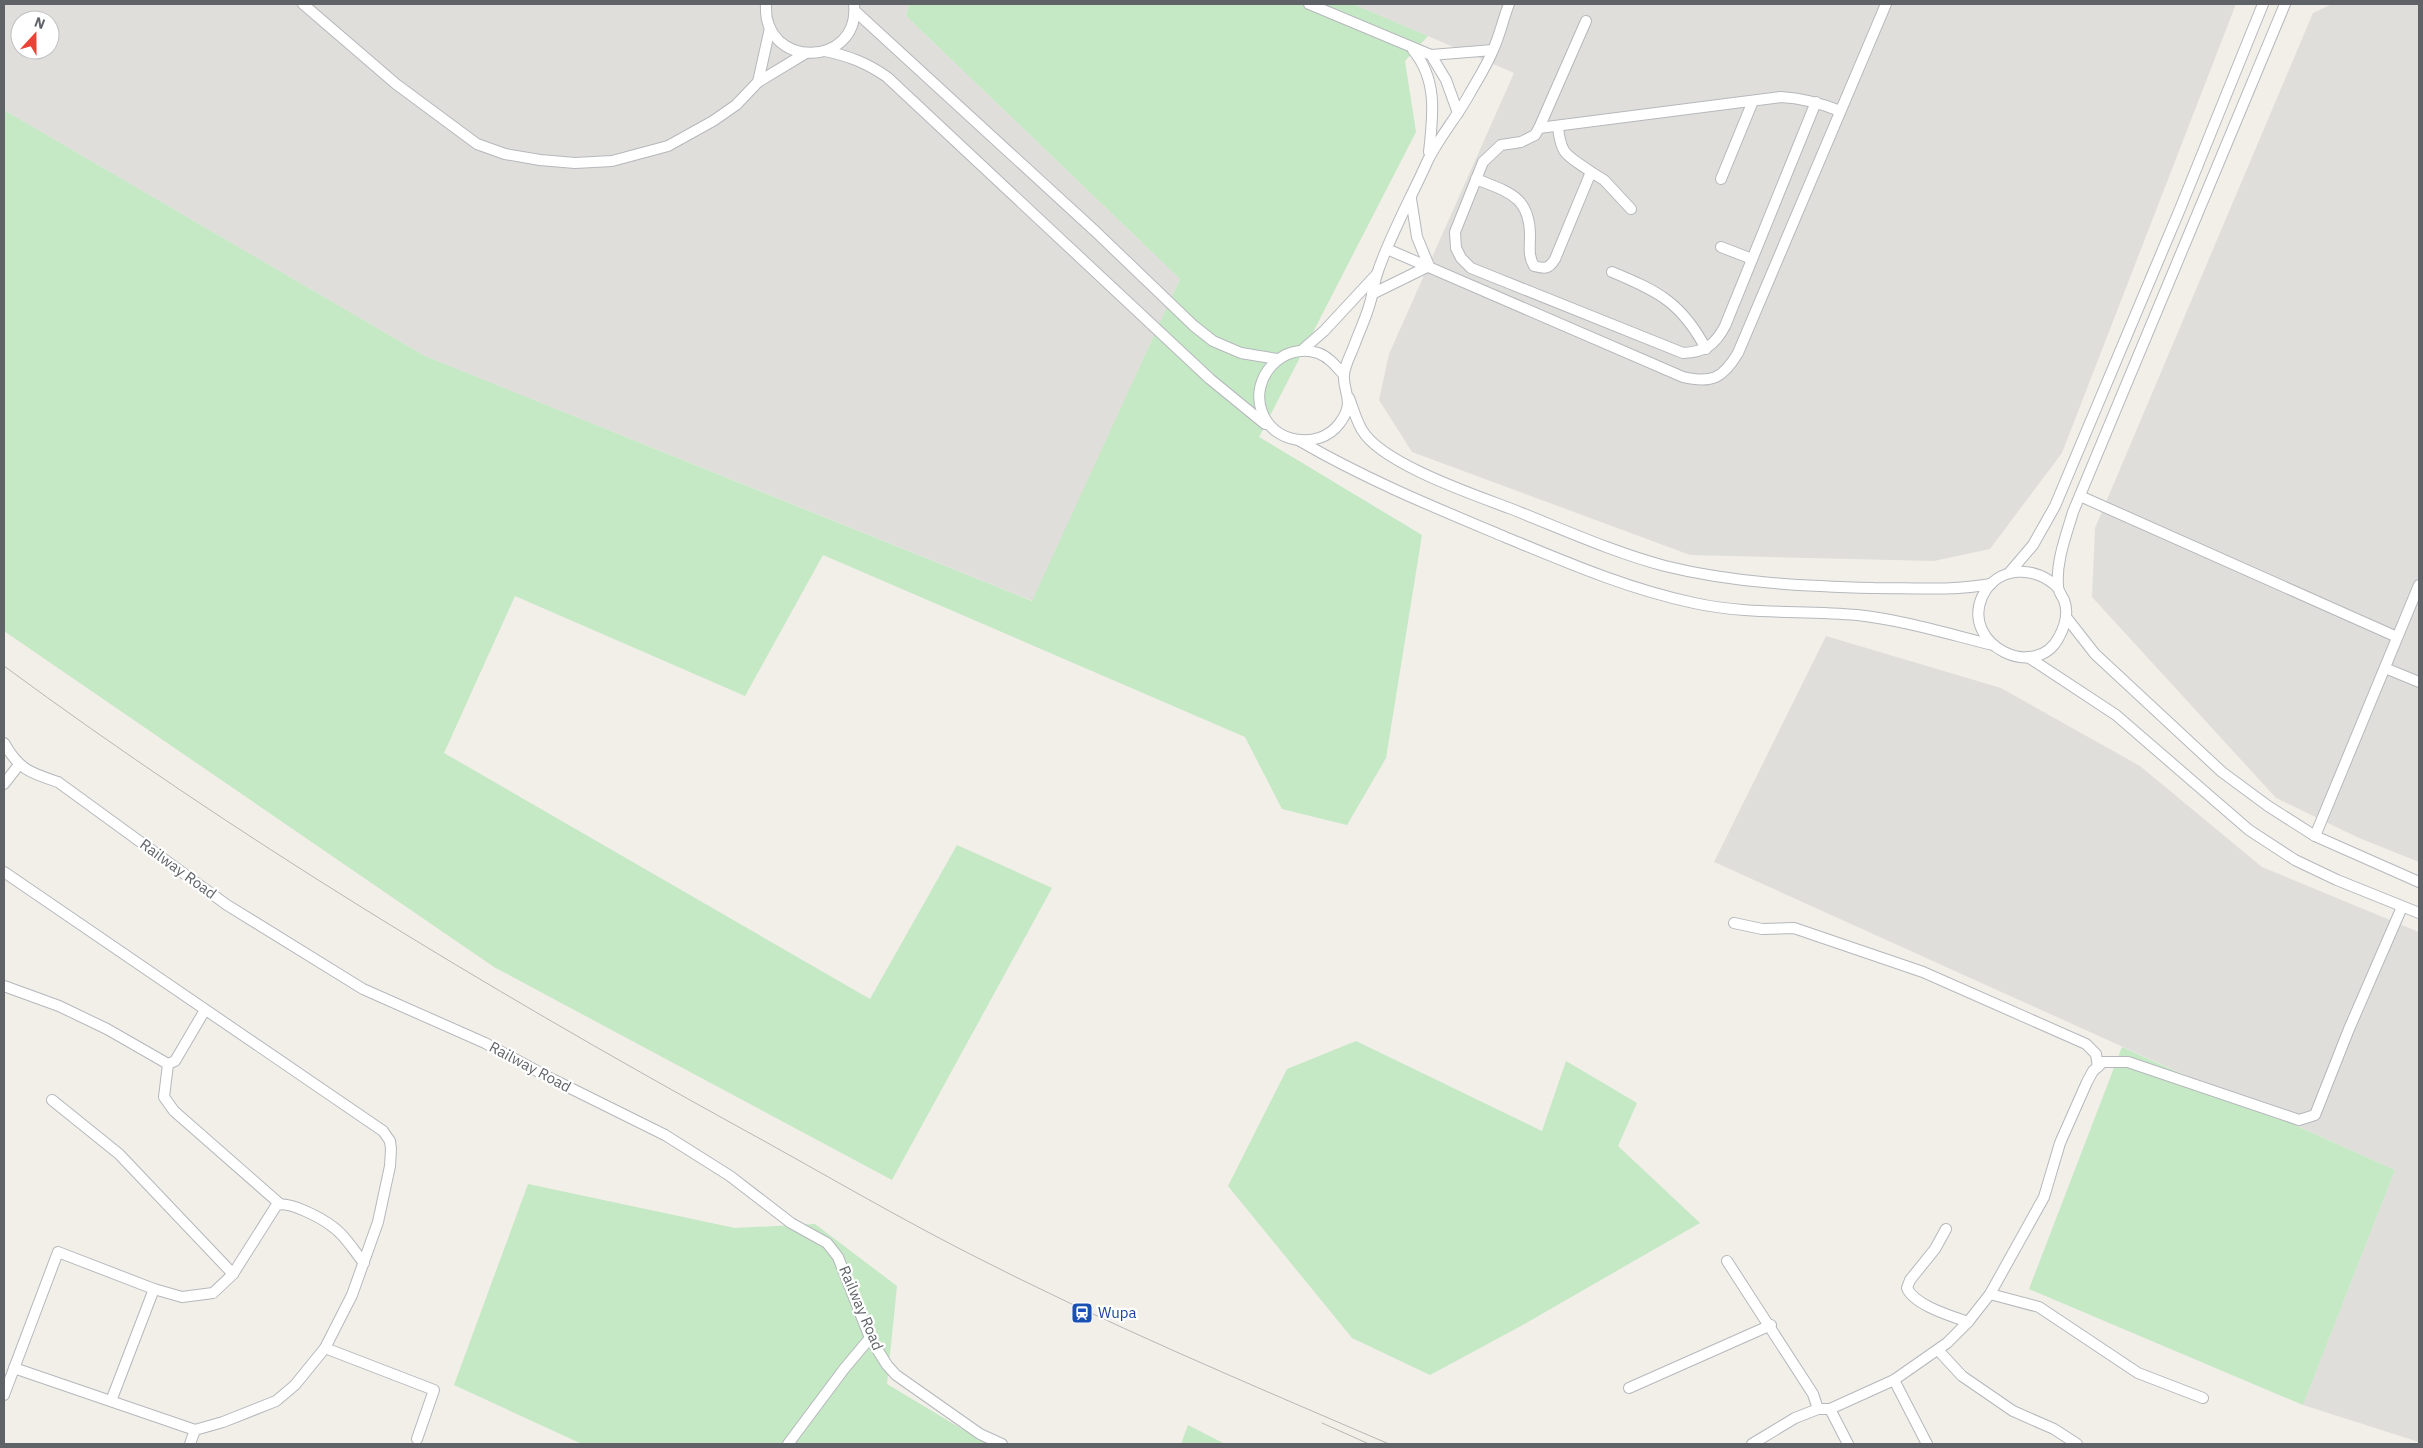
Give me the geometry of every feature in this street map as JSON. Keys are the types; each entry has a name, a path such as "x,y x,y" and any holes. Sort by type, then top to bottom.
{"street":[{"path":"303,4 396,84 448,125 477,144 505,154 575,163 612,161 642,155 668,146 698,130 736,105 758,82 806,53"},
{"path":"757,4 766,9 770,28 758,82"},
{"path":"1309,4 1430,55 1493,50"},
{"path":"1344,375 1387,249 1442,133 1458,113 1493,50 1509,4"},
{"path":"1387,249 1683,377 1700,381 1717,377 1730,368 1738,353 1886,4"},
{"path":"2010,572 2021,570 2036,573 2051,581 2058,588 2065,602 2066,617 2058,640 2043,653 2028,657 2009,655 1993,645 1980,623 1982,596 1991,584 2010,572 2033,545 2056,506 2263,4"},
{"path":"2058,588 2059,558 2080,496 2285,4"},
{"path":"825,51 837,45 846,36 852,24 855,7"},
{"path":"855,7 1194,326 1213,340 1241,353 1277,360"},
{"path":"1586,21 1535,135 1521,142 1501,145 1483,162 1455,232 1456,248 1460,258 1471,268 1683,354 1696,353 1706,349 1719,338 1726,326 1816,102"},
{"path":"770,28 779,40 791,49 806,53 825,51 850,56 869,65 887,77 1210,379 1273,430 1286,437 1300,441 1327,457 1452,515 1612,581 1655,594 1696,604 1736,610 1856,615 1993,645"},
{"path":"1410,47 1424,65 1433,100 1429,159"},
{"path":"1430,55 1446,80 1458,113"},
{"path":"1539,128 1558,128 1781,97 1803,98 1840,111"},
{"path":"1721,180 1753,101"},
{"path":"1558,128 1560,147 1565,153 1604,180 1631,209"},
{"path":"1476,179 1510,192 1524,204 1528,214 1529,258 1534,266 1544,269 1550,266 1555,259 1591,172"},
{"path":"1411,199 1417,238 1429,266"},
{"path":"1721,247 1752,260"},
{"path":"1372,294 1429,266"},
{"path":"1612,272 1636,282 1672,303 1694,326 1706,349"},
{"path":"1273,430 1262,413 1258,394 1264,374 1277,360 1301,351 1324,331 1377,274"},
{"path":"1301,351 1318,353 1333,362 1344,375 1349,398 1362,430 1378,448 1395,460 1506,507 1624,553 1665,566 1740,581 1937,589 1968,588 1991,584"},
{"path":"1300,441 1321,437 1339,425 1346,412 1349,398"},
{"path":"2080,496 2398,637"},
{"path":"2315,836 2419,585"},
{"path":"2066,617 2094,654 2222,772 2268,806 2315,836 2419,882"},
{"path":"2028,657 2116,716 2249,830 2295,860 2337,880 2419,914"},
{"path":"2384,668 2419,682"},
{"path":"4,743 18,766 4,784"},
{"name":"Railway Road","path":"18,766 58,782 227,904 363,989 485,1043 550,1078 665,1135 730,1176 791,1223 827,1243 838,1257 870,1338 887,1365 896,1374 980,1434 1002,1444"},
{"path":"4,872 383,1131 390,1141 391,1149 390,1166 378,1222 352,1294 325,1348 295,1385 276,1401 223,1422 195,1430 14,1368"},
{"path":"1752,1444 1795,1418 1818,1409 1830,1409 1894,1380 1938,1350 1968,1322 1990,1294 2044,1197 2060,1143 2087,1082 2103,1062 2128,1062 2291,1118 2299,1120 2314,1115 2402,906"},
{"path":"1734,923 1762,928 1794,928 1923,972 2086,1044 2096,1054 2098,1067"},
{"path":"4,986 59,1006 107,1029 168,1064"},
{"path":"168,1064 175,1061 206,1010"},
{"path":"168,1064 164,1098 174,1112 280,1204 303,1210 334,1227 364,1262"},
{"path":"52,1100 119,1154 233,1274"},
{"path":"4,1395 58,1252 154,1289 182,1297 213,1293 233,1274 280,1204"},
{"path":"1946,1229 1935,1249 1910,1280 1907,1288 1909,1294 1929,1306 1968,1322"},
{"path":"1727,1261 1771,1325 1813,1394 1818,1409"},
{"path":"111,1401 154,1289"},
{"path":"1990,1294 2039,1307 2138,1373 2203,1398"},
{"path":"1629,1388 1771,1325"},
{"path":"788,1444 844,1369 870,1338"},
{"path":"325,1348 434,1390 417,1439"},
{"path":"1938,1350 1962,1376 2013,1411 2054,1429 2077,1444"},
{"path":"1894,1380 1927,1444"},
{"path":"1830,1409 1848,1444"},
{"path":"190,1444 195,1430"}],"shaded area":[{"path":"4,4 909,4 906,16 1180,279 1033,601 425,356 4,110"},
{"path":"1353,4 2236,4 2062,453 1990,549 1934,561 1690,555 1412,452 1379,400 1389,354 1514,73"},
{"path":"2332,4 2419,4 2419,862 2359,838 2276,798 2092,597 2095,528 2313,13"},
{"path":"1826,636 2001,688 2140,766 2262,867 2419,932 2419,1442 2303,1405 2395,1170 1714,862"}],"green space":[{"path":"909,4 1353,4 1428,36 1405,61 1416,132 1259,437 1422,535 1386,758 1347,825 1282,809 1245,737 823,555 745,696 515,596 444,753 870,999 957,845 1052,888 892,1180 494,967 4,631 4,110 425,356 1032,601 1180,279 906,16"},
{"path":"1356,1041 1542,1131 1566,1061 1637,1103 1618,1146 1700,1223 1519,1327 1430,1375 1352,1338 1228,1186 1287,1069"},
{"path":"2122,1047 2395,1170 2303,1405 2029,1289"},
{"path":"528,1184 735,1228 815,1224 897,1286 887,1384 987,1444 582,1444 454,1385"},
{"path":"1188,1425 1225,1444 1181,1444"}],"tram line":[{"path":"4,666 92,729 271,850 454,964 641,1072 908,1221 1018,1278 1176,1352 1389,1444"},
{"path":"1322,1423 1369,1444"}],"place":[{"name":"Wupa","path":"1082,1313"}]}
